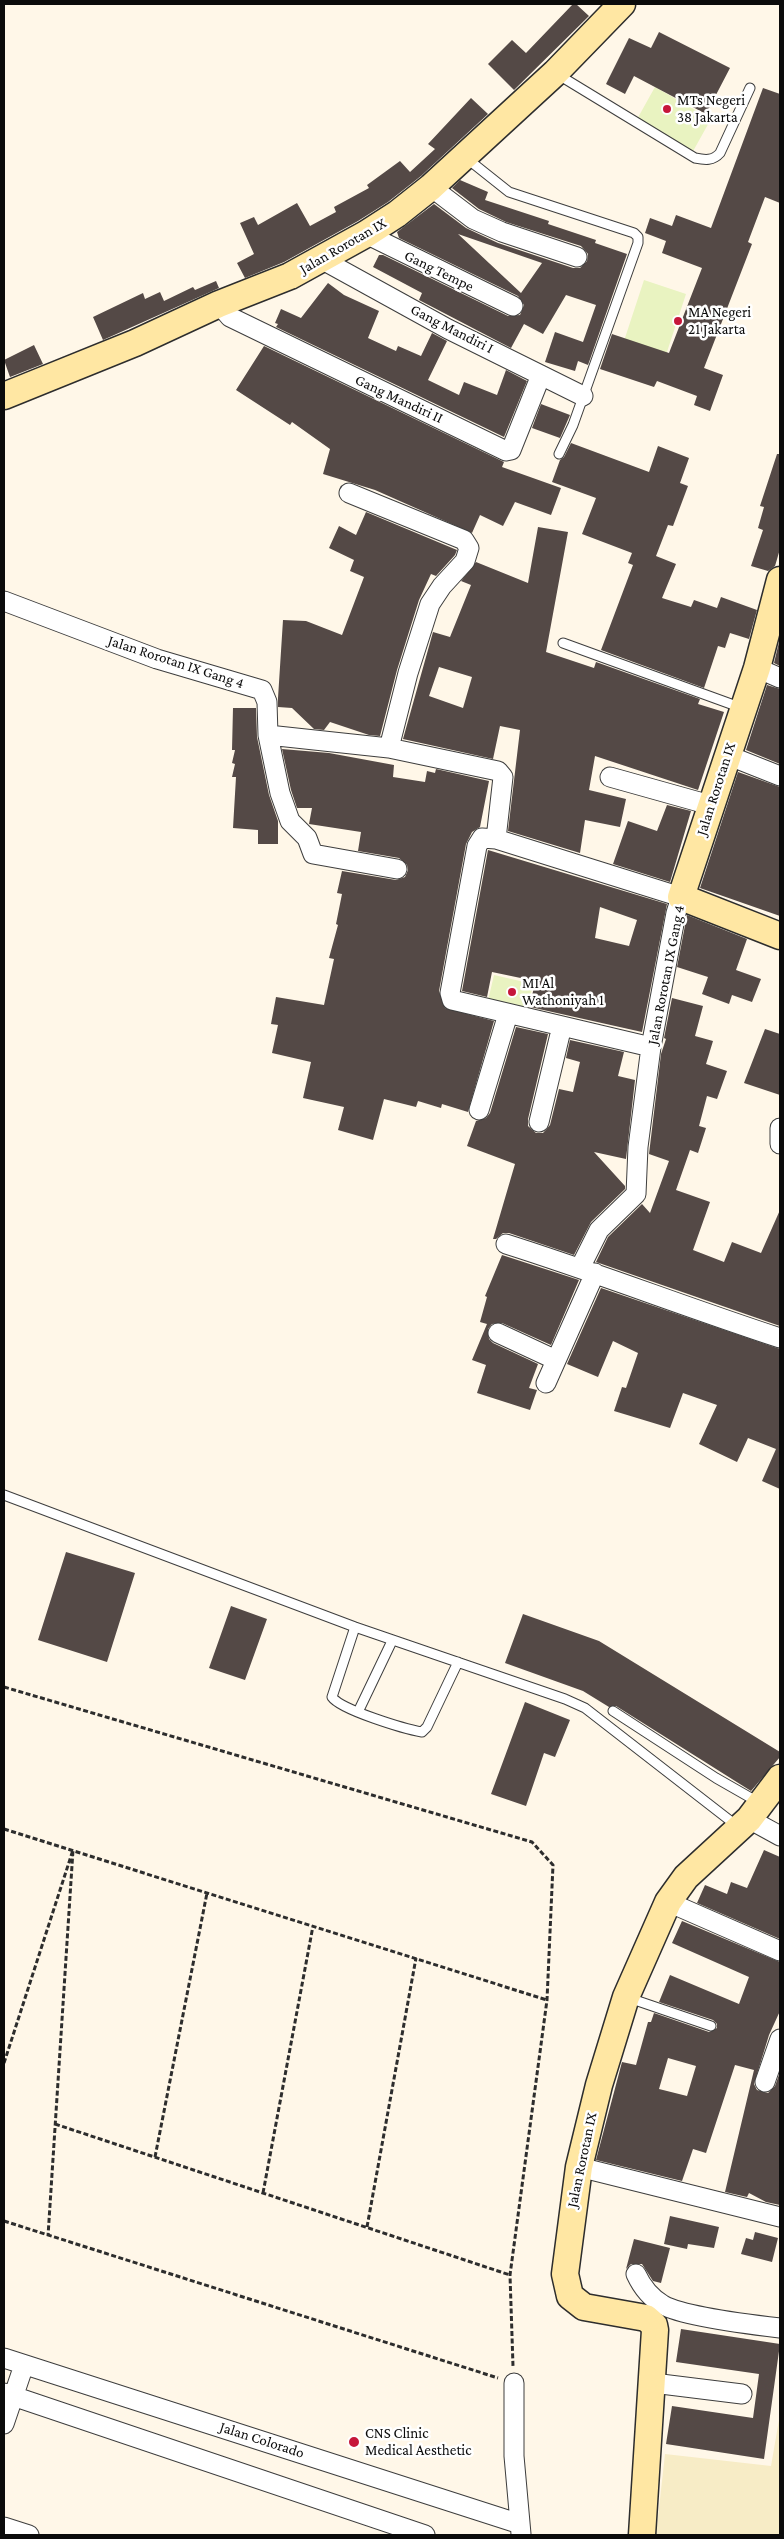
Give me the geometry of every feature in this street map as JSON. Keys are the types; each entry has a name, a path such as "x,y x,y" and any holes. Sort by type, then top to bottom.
{"street":[{"name":"Jalan Rorotan IX","path":"4,396 135,343 224,310 322,260 366,234 397,214 431,186 555,73 622,4"},
{"path":"431,186 473,219 502,232 577,257"},
{"name":"Gang Tempe","path":"366,234 513,306"},
{"name":"Gang Mandiri I","path":"322,260 448,329 583,396"},
{"name":"Gang Mandiri II","path":"224,310 506,451 511,450 541,375"},
{"path":"349,493 464,540 469,548 465,561 442,586 430,604 408,673 389,748"},
{"name":"Jalan Rorotan IX","path":"681,897 742,708 757,668 777,591"},
{"name":"Jalan Rorotan IX Gang 4","path":"4,602 157,659 262,690 267,702 268,735"},
{"path":"757,668 780,678"},
{"path":"397,869 313,854 307,838 290,821 280,793 268,735 389,748 498,771 503,777 496,839 486,837 479,840 450,993 454,1001 651,1047"},
{"path":"727,755 780,776"},
{"path":"610,777 710,805"},
{"name":"Jalan Rorotan IX Gang 4","path":"496,839 681,897 676,912 651,1047 638,1147 636,1194 599,1230 556,1360 546,1383"},
{"path":"681,897 780,936"},
{"path":"479,1110 508,1014"},
{"path":"539,1122 562,1026"},
{"path":"780,1128 780,1144"},
{"path":"506,1244 587,1270 697,1311 780,1338"},
{"path":"498,1333 556,1360"},
{"name":"Jalan Rorotan IX","path":"642,2535 653,2383 654,2325 646,2318 584,2307 570,2296 565,2274 579,2167 598,2085 626,1997 649,1939 668,1902 686,1877 750,1816 780,1778"},
{"path":"750,1816 780,1836"},
{"path":"668,1902 780,1951"},
{"path":"765,2082 780,2040"},
{"path":"579,2167 780,2217"},
{"path":"636,2274 643,2288 653,2297 663,2305 679,2312 780,2328"},
{"name":"Jalan Colorado","path":"4,2358 520,2530"},
{"path":"4,2424 9,2394 24,2365"},
{"path":"514,2383 514,2456 520,2530"},
{"path":"653,2383 742,2394"},
{"path":"9,2394 425,2535"},
{"path":"4,2527 28,2535"}],"lane":[{"path":"555,73 695,158 705,160 716,157 720,153 750,88"},
{"path":"464,156 509,192 634,233 638,237 638,243 573,425 558,454"},
{"path":"563,643 742,708"},
{"path":"4,1495 392,1641 565,1699 584,1708 750,1816"},
{"path":"355,1627 332,1697 336,1702 358,1712 422,1732 427,1728 458,1662"},
{"path":"358,1712 392,1641"},
{"path":"613,1711 716,1778 750,1816"},
{"path":"626,1997 711,2026"}],"path":[{"path":"4,1686 532,1842 552,1866 547,2000 510,2275 514,2383 4,2223"},
{"path":"4,1829 547,2000"},
{"path":"4,2063 73,1850"},
{"path":"48,2236 73,1850"},
{"path":"156,2157 207,1893"},
{"path":"263,2193 313,1926"},
{"path":"367,2227 416,1958"},
{"path":"55,2124 510,2275"}],"shaded area":[{"path":"780,2414 780,2535 656,2535 665,2454 771,2466"}],"green space":[{"path":"655,87 711,119 692,153 636,121"},
{"path":"644,280 686,294 665,358 623,344"},
{"path":"494,975 533,984 526,1014 487,1005"}],"building":[{"path":"573,4 576,4 589,16 514,90 488,64 512,40 526,53"},
{"path":"659,32 730,68 706,114 634,76 625,94 606,84 629,38 651,48"},
{"path":"763,88 780,94 780,203 765,197 748,242 752,244 704,368 723,375 710,411 694,405 697,396 657,381 654,387 600,369 612,334 669,353 702,268 662,253 666,241 645,233 650,218 672,226 676,215 711,228"},
{"path":"471,98 488,114 421,176 388,202 358,221 284,262 245,278 237,263 254,254 240,223 254,217 258,225 297,203 310,226 336,212 334,207 369,188 367,185 400,161 410,172 435,149 428,144"},
{"path":"460,180 488,192 485,200 549,221 548,224 596,240 595,243 627,254 588,365 578,361 575,371 545,362 555,332 583,342 596,305 566,295 543,334 524,324 511,348 419,300 422,293 373,267 379,255 383,255 508,316 520,315 524,305 518,296 399,238 397,232 434,204 466,228 498,243 573,268 580,268 587,261 588,254 581,246 506,222 479,209 452,188","holes":["458,234 542,263 521,293"]},
{"path":"216,281 219,288 103,340 93,317 143,293 145,299 160,292 164,301 193,287 195,290"},
{"path":"328,283 344,295 379,311 368,338 396,351 398,346 421,356 432,333 447,341 428,380 459,395 464,382 497,395 506,370 527,381 504,437 276,327 278,324 275,323 281,309 301,318"},
{"path":"34,345 43,364 10,377 4,360"},
{"path":"264,346 504,462 502,467 561,488 551,515 515,502 503,526 480,515 472,533 375,490 323,474 330,449 292,422 290,425 236,390"},
{"path":"541,404 570,415 560,438 532,428"},
{"path":"571,443 649,472 658,446 689,458 680,483 688,486 673,526 668,525 656,556 676,564 662,598 691,607 694,600 717,608 721,597 757,610 749,639 730,633 725,648 718,646 704,688 601,650 633,565 628,563 632,553 582,534 596,498 552,482 560,460 564,457"},
{"path":"777,454 780,454 780,549 775,566 768,571 751,566 763,530 758,528 764,507 760,506"},
{"path":"366,512 457,550 455,555 436,576 431,574 419,600 397,670 380,736 369,735 330,722 324,730 314,729 292,708 278,707 283,620 306,621 342,635 364,577 350,571 354,560 329,548 339,526 356,535"},
{"path":"538,527 568,532 546,652 594,668 596,662 700,699 698,704 724,712 698,790 595,756 589,790 626,799 620,827 585,820 580,853 508,831 520,730 500,726 493,759 403,739 433,632 450,637 471,585 461,581 476,562 528,583","holes":["439,667 472,677 463,708 429,696"]},
{"path":"780,638 780,666 774,663"},
{"path":"767,685 780,689 780,764 746,750"},
{"path":"233,708 256,708 257,737 269,795 278,821 278,844 258,844 258,830 233,828 236,777 232,777 235,764 232,763 235,750 232,750"},
{"path":"282,749 329,753 394,765 393,777 425,782 427,771 435,773 436,769 489,781 480,827 472,832 466,844 439,991 445,1008 494,1021 468,1112 442,1104 441,1108 418,1101 416,1107 384,1099 373,1140 338,1130 344,1107 303,1098 311,1062 272,1053 278,1025 271,1024 276,997 324,1005 334,959 329,958 338,925 336,924 342,894 337,893 342,871 396,880 405,877 408,870 407,865 399,858 358,851 361,832 309,824 312,808 297,808"},
{"path":"738,772 780,787 780,916 700,888"},
{"path":"667,805 691,811 670,882 613,864 628,821 657,831"},
{"path":"488,850 667,904 642,1032 530,1007 535,981 492,972 487,997 462,991","holes":["600,907 637,920 629,946 595,938"]},
{"path":"687,915 747,939 736,970 761,979 752,1002 732,995 729,1004 702,994 708,977 677,967"},
{"path":"672,998 703,1006 695,1036 713,1041 706,1064 727,1071 717,1099 707,1096 699,1126 706,1128 698,1153 690,1150 676,1190 710,1202 693,1250 724,1262 732,1242 761,1253 780,1210 780,1326 596,1262 608,1237 642,1204 650,1213 669,1161 649,1154 661,1054 666,1039 664,1038"},
{"path":"516,1027 548,1034 528,1119 528,1126 536,1133 543,1133 550,1125 559,1089 573,1092 580,1062 566,1058 570,1040 624,1052 618,1076 635,1080 626,1159 594,1152 625,1186 625,1189 591,1222 574,1255 509,1233 503,1233 496,1239 493,1239 515,1164 467,1146 476,1121 486,1118 490,1113"},
{"path":"765,1029 780,1034 780,1095 744,1083"},
{"path":"502,1255 579,1280 551,1345 502,1323 492,1324 488,1329 489,1339 493,1343 538,1364 529,1388 537,1390 530,1410 477,1393 486,1365 472,1360 487,1324 480,1322 487,1297 485,1296"},
{"path":"601,1288 780,1349 780,1489 762,1481 776,1449 748,1438 737,1462 699,1444 717,1405 683,1393 670,1428 614,1411 622,1387 626,1388 638,1353 613,1341 598,1377 567,1364"},
{"path":"66,1552 135,1573 107,1662 38,1640"},
{"path":"231,1606 267,1619 245,1680 209,1668"},
{"path":"523,1614 599,1641 780,1752 780,1757 751,1791 616,1706 609,1707 583,1691 505,1663"},
{"path":"525,1702 570,1720 555,1757 544,1753 526,1806 491,1794"},
{"path":"764,1850 780,1857 780,1939 697,1903 705,1885 727,1894 731,1882 747,1888"},
{"path":"682,1921 780,1962 780,2011 769,2035 754,2084 757,2090 768,2093 775,2086 780,2072 780,2205 766,2202 749,2193 747,2197 725,2192 754,2070 735,2065 706,2153 693,2149 682,2181 596,2160 622,2062 636,2065 648,2022 651,2022 654,2013 709,2032 717,2028 717,2024 713,2020 659,2002 670,1975 739,2004 749,1977 672,1943","holes":["668,2058 696,2066 687,2096 659,2089"]},
{"path":"670,2216 719,2227 714,2248 688,2244 687,2249 664,2244"},
{"path":"755,2232 778,2238 772,2262 741,2254 746,2238 753,2240"},
{"path":"634,2239 670,2248 661,2283 653,2281 642,2264 631,2264 626,2269"},
{"path":"681,2329 780,2344 764,2459 666,2444 672,2406 753,2418 759,2374 676,2362"}],"place":[{"name":"MTs Negeri 38 Jakarta","path":"667,109"},
{"name":"MA Negeri 21 Jakarta","path":"678,321"},
{"name":"MI Al Wathoniyah 1","path":"512,992"},
{"name":"CNS Clinic Medical Aesthetic","path":"354,2442"}]}
